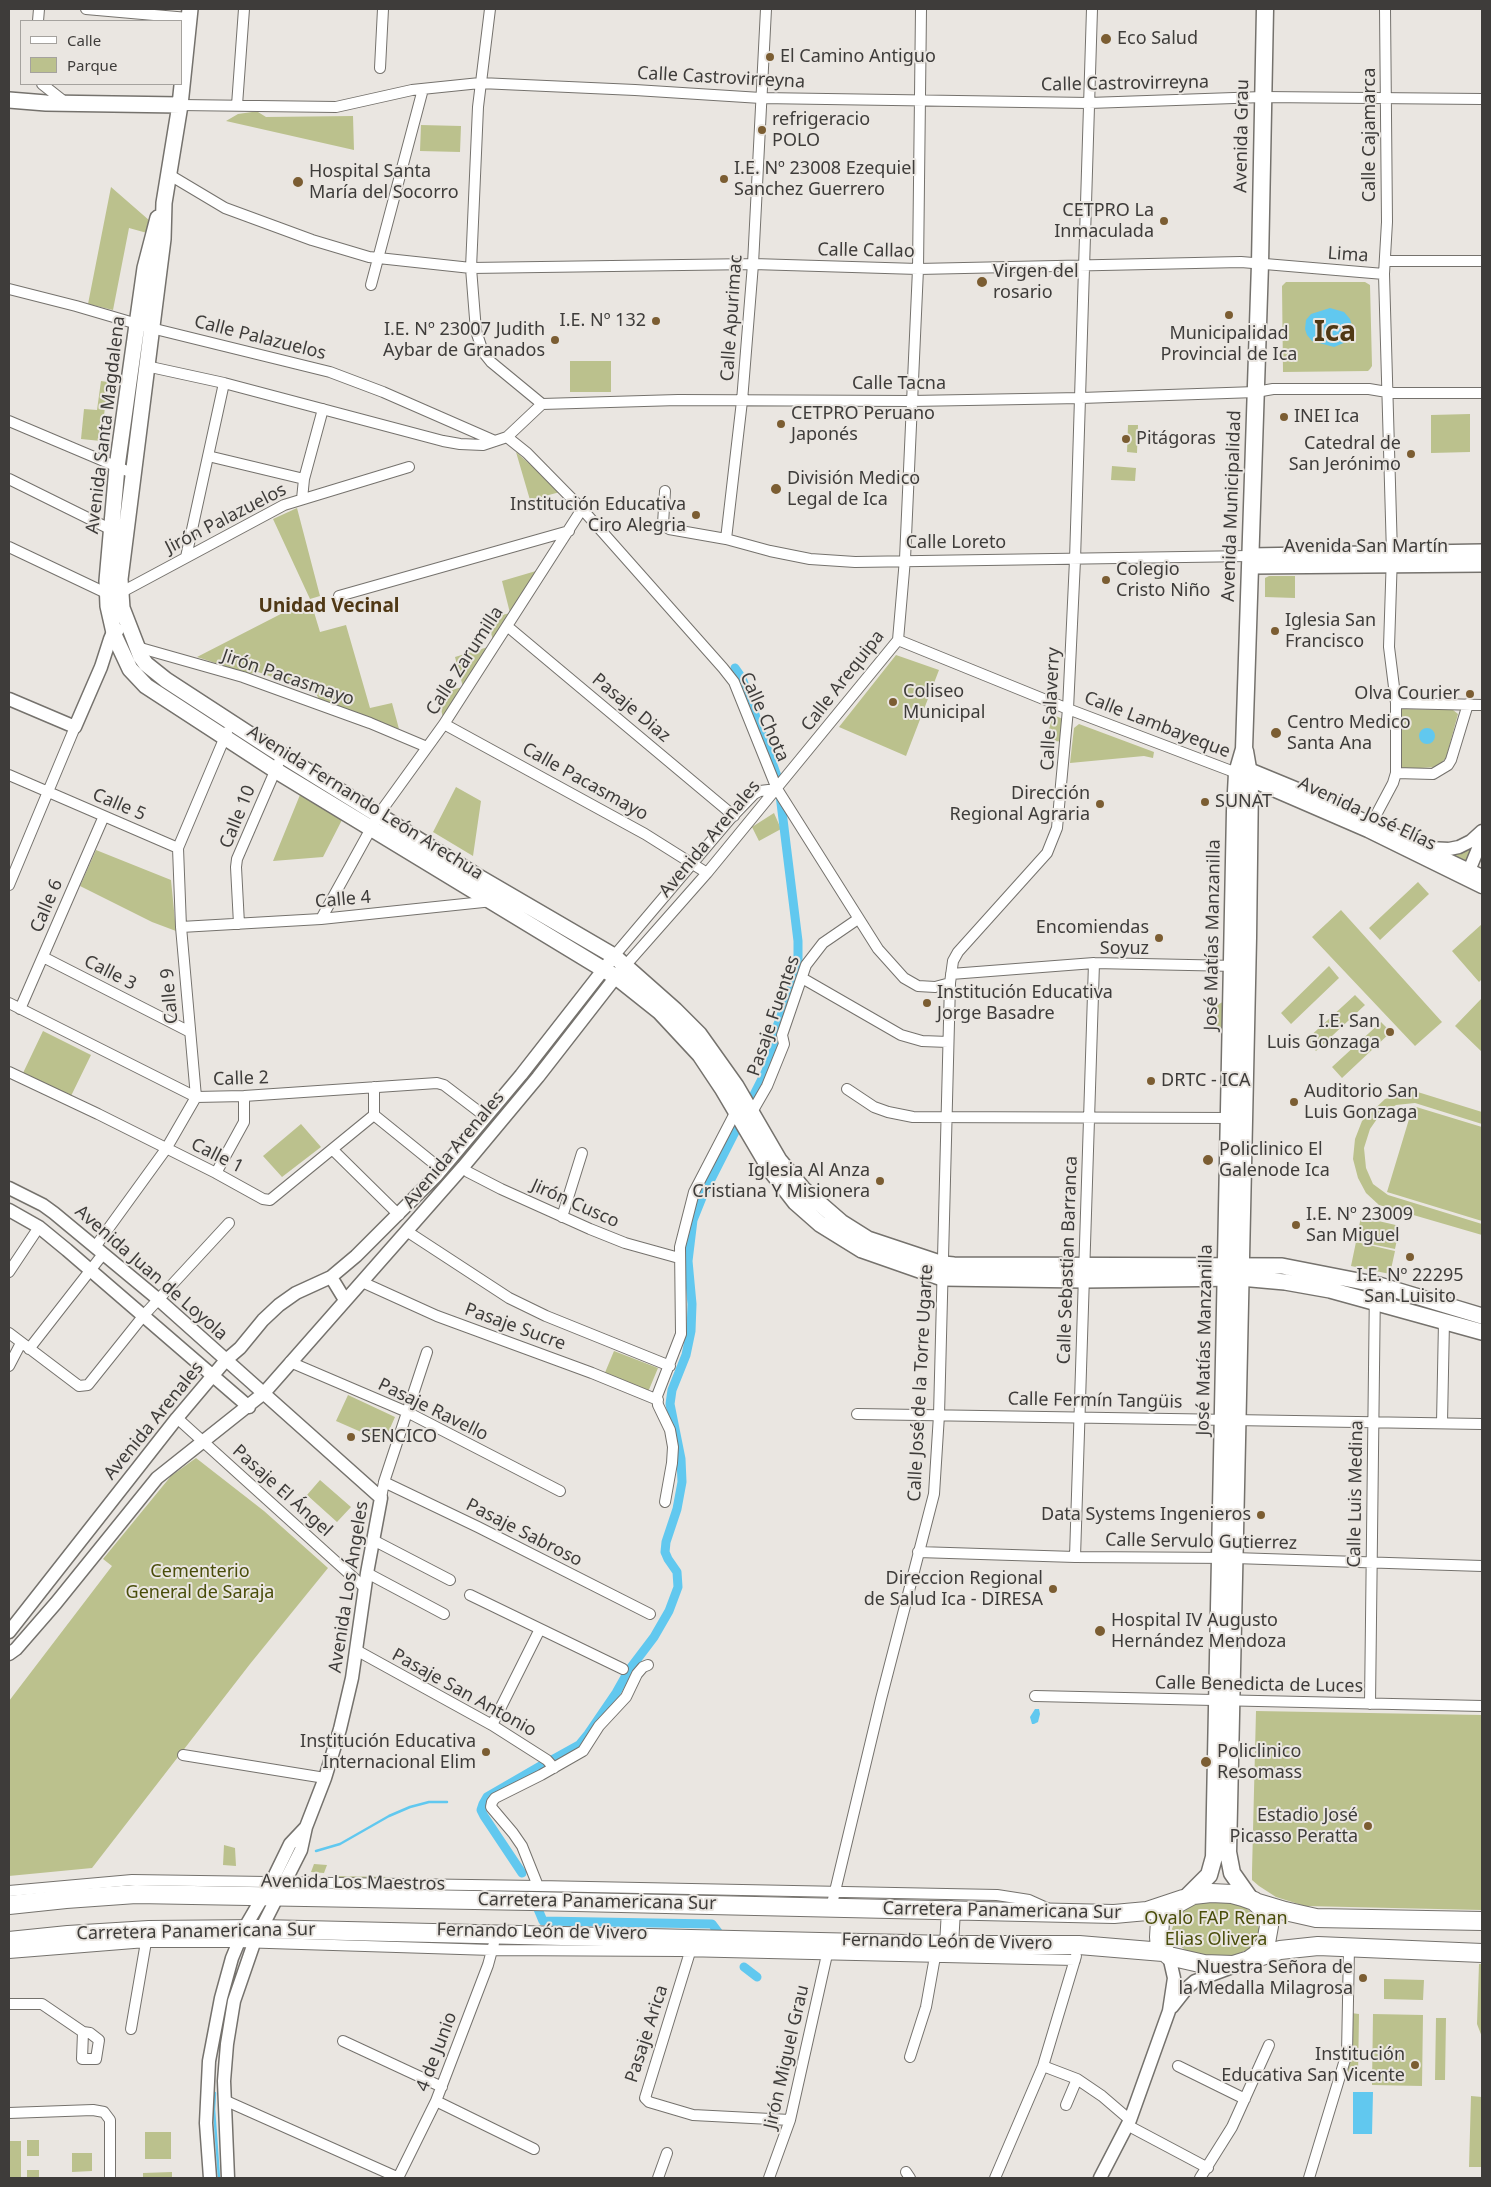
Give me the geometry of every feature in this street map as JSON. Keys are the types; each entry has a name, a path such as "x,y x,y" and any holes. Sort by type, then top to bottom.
{"highway":[{"name":"Carretera Panamericana Sur","path":"9,1905 129,1895 274,1889 534,1893 556,1902 833,1900 951,1910 1134,1913 1163,1906 1184,1898"},
{"path":"1482,1921 1316,1918 1222,1893 1202,1894 1184,1898 1169,1908 1160,1921 1159,1937 1166,1954 1214,1965 1240,1964 1288,1949 1318,1946 1482,1953"},
{"path":"1240,1964 1256,1956 1262,1950 1269,1934 1267,1916 1264,1910 1252,1900"},
{"path":"940,1949 951,1910"},
{"name":"Carretera Panamericana Sur","path":"9,1941 148,1930 249,1936 494,1942 695,1945 738,1940 828,1949 940,1949 1166,1954"}],"main road":[{"name":"Avenida Grau","path":"1260,264 1264,9"},
{"name":"Avenida Santa Magdalena","path":"182,84 189,14"},
{"name":"Avenida Santa Magdalena","path":"121,653 113,632 110,529 117,467 144,325 150,244 164,203 182,85"},
{"path":"9,100 66,103 180,104"},
{"name":"Avenida Municipalidad","path":"1245,774 1244,748 1260,264"},
{"name":"Avenida Santa Magdalena","path":"137,647 113,593 132,473 146,366 144,325"},
{"name":"Avenida San Martín","path":"1392,560 1482,552"},
{"name":"Avenida San Martín","path":"1250,561 1392,560 1482,564"},
{"name":"Avenida Fernando León Arechua","path":"137,647 141,657 155,672 282,755 379,814 496,896"},
{"name":"Avenida Fernando León Arechua","path":"121,653 130,669 146,686 224,738 371,828 496,896 615,967 675,1010 699,1034 722,1065 752,1112 779,1160 815,1201 841,1222 868,1239 943,1271"},
{"name":"José Matías Manzanilla","path":"1184,1898 1209,1875 1214,1857 1224,1701 1245,774"},
{"name":"Avenida Fernando León Arechua","path":"615,967 690,1044 714,1076 775,1177 795,1202 820,1224 862,1250 943,1271 1084,1273 1233,1272"},
{"path":"1233,1272 1282,1266 1375,1285 1482,1316"},
{"path":"1233,1272 1330,1290 1482,1332"},
{"name":"José Matías Manzanilla","path":"1224,1701 1229,1862 1237,1882 1252,1900"}],"street":[{"path":"86,9 189,14"},
{"path":"237,105 244,9"},
{"path":"380,68 383,9"},
{"path":"146,366 224,383 443,441 483,445 507,437 542,404 491,362 483,352 476,331 471,268 480,83 490,9"},
{"name":"Calle Apurimac","path":"726,539 742,401 753,264 766,9"},
{"name":"Calle Arequipa","path":"777,789 898,640 905,559 918,269 922,101 921,9"},
{"name":"Calle Salaverry","path":"950,978 953,961 958,952 1047,853 1057,828 1068,709 1075,560 1092,9"},
{"name":"Calle Cajamarca","path":"1385,9 1387,99 1387,222 1385,261"},
{"name":"Calle Castrovirreyna","path":"180,104 336,107 423,89 480,83 761,98 922,101 1089,103 1263,97 1482,98"},
{"path":"43,85 66,103"},
{"path":"371,285 423,89"},
{"name":"Calle Callao","path":"168,174 225,208 312,240 369,257 471,268 753,264 918,269 1241,262 1260,264"},
{"name":"Lima","path":"1260,264 1384,274 1385,261 1482,261"},
{"path":"1370,827 1393,783 1396,773 1396,703 1389,647 1392,560 1384,274"},
{"name":"Calle Palazuelos","path":"9,289 330,372 383,392 495,441"},
{"path":"186,557 224,383"},
{"name":"Calle Tacna","path":"542,404 678,400 911,401 1081,398 1256,392 1273,389 1482,392"},
{"path":"302,499 304,479 323,410"},
{"path":"9,421 132,473"},
{"name":"Calle Chota","path":"507,437 527,453 582,509 724,668 734,682 777,789 858,920 891,964 912,982 925,987 935,987 950,978 1094,963 1240,966"},
{"path":"208,456 304,479"},
{"name":"Jirón Palazuelos","path":"113,593 270,512 302,499 409,466"},
{"path":"9,479 110,529"},
{"name":"Calle Loreto","path":"665,491 664,524 666,527 810,559 855,562 905,559 1250,561"},
{"name":"Calle Zarumilla","path":"321,919 379,814 444,724 582,509"},
{"path":"338,596 569,530"},
{"path":"9,547 113,593"},
{"name":"Pasaje Diaz","path":"507,626 734,816"},
{"path":"9,885 102,667 113,632 128,627"},
{"name":"Calle Lambayeque","path":"898,640 1068,709 1245,774"},
{"path":"102,667 121,653 137,647"},
{"name":"Jirón Pacasmayo","path":"137,647 243,677 370,723 427,747"},
{"path":"9,699 75,727"},
{"path":"1396,703 1482,705"},
{"path":"1396,773 1433,774 1448,765 1468,704"},
{"name":"Calle 9","path":"196,1097 181,927 178,848 232,721"},
{"name":"Calle Pacasmayo","path":"444,724 580,797 707,873"},
{"name":"Calle 10","path":"239,924 236,867 238,859 282,755"},
{"name":"Avenida José Elías","path":"1245,774 1420,847 1467,875 1482,887"},
{"name":"Calle 5","path":"9,775 178,848"},
{"name":"Avenida Arenales","path":"9,1654 16,1649 56,1603 157,1478 202,1441 249,1407 264,1393 345,1300 408,1232 538,1077 615,967 693,863 754,794 760,791 777,789"},
{"name":"Avenida Arenales","path":"9,1632 177,1418 226,1360 240,1348 263,1320 287,1298 331,1277 399,1214 442,1170 615,967 707,873 777,789"},
{"name":"Calle 6","path":"20,1009 104,816"},
{"name":"Avenida José Elías","path":"1370,827 1467,875 1482,876"},
{"path":"1420,847 1443,849 1459,847 1471,841 1482,831"},
{"path":"1467,875 1482,839"},
{"name":"Calle 4","path":"181,927 321,919 496,896"},
{"name":"Pasaje Fuentes","path":"752,1112 767,1086 784,1044 782,1035 806,964 823,943 858,920"},
{"name":"Calle 3","path":"43,957 190,1032"},
{"name":"Calle Sebastian Barranca","path":"1075,1557 1094,963"},
{"path":"802,978 901,1035 922,1041 948,1042"},
{"name":"Calle José de la Torre Ugarte","path":"833,1900 918,1552 934,1494 939,1415 950,978"},
{"name":"Calle 2","path":"9,1003 196,1097 374,1090 441,1083 486,1117"},
{"name":"Calle 1","path":"9,1072 98,1114 216,1173 263,1199 270,1200 374,1115"},
{"path":"847,1089 874,1107 913,1117 1236,1118"},
{"path":"374,1090 374,1115 442,1170"},
{"path":"216,1173 244,1122 244,1096"},
{"path":"9,1366 91,1270 99,1251 166,1149 196,1097"},
{"path":"665,1502 673,1447 670,1430 658,1400 661,1385 670,1366 682,1327 679,1258 688,1211 694,1192 735,1113"},
{"path":"333,1150 399,1214"},
{"path":"562,1217 582,1153"},
{"name":"Jirón Cusco","path":"463,1167 472,1174 562,1217 625,1243 679,1258"},
{"name":"Avenida Juan de Loyola","path":"9,1188 43,1205 159,1300 381,1498"},
{"name":"Avenida Juan de Loyola","path":"9,1210 39,1227 144,1315 249,1407"},
{"path":"9,1333 79,1386 84,1387 88,1385 144,1315 229,1223"},
{"path":"9,1272 39,1227"},
{"path":"408,1232 509,1298 546,1316 670,1366"},
{"path":"331,1277 345,1300"},
{"name":"Pasaje Sucre","path":"362,1282 437,1316 592,1373 658,1400"},
{"name":"Calle Luis Medina","path":"1370,1704 1375,1285"},
{"path":"1442,1423 1444,1321"},
{"name":"Avenida Los Ángeles","path":"249,1936 274,1889 290,1844 306,1827 325,1778 346,1709 367,1573 384,1482 427,1352"},
{"name":"Pasaje Ravello","path":"290,1362 407,1412 560,1491"},
{"name":"Calle Fermín Tangüis","path":"857,1414 1482,1424"},
{"name":"Pasaje El Ángel","path":"177,1418 365,1588"},
{"name":"Pasaje Sabroso","path":"384,1482 478,1526 650,1614"},
{"path":"374,1540 450,1580"},
{"name":"Calle Servulo Gutierrez","path":"918,1552 1075,1557 1227,1558 1482,1566"},
{"path":"367,1573 444,1614"},
{"path":"470,1594 623,1669"},
{"path":"492,1725 540,1629"},
{"name":"Pasaje San Antonio","path":"356,1650 492,1725 548,1760 554,1768"},
{"path":"648,1665 637,1674 626,1696 600,1726 583,1751 494,1798 491,1807 514,1833 522,1846 534,1893 833,1900 1015,1896 1041,1904 1054,1912"},
{"name":"Calle Benedicta de Luces","path":"1035,1696 1482,1706"},
{"path":"184,1755 325,1778"},
{"name":"Avenida Los Maestros","path":"9,1891 132,1880 274,1889"},
{"path":"9,1953 249,1936"},
{"path":"210,2178 206,2123 209,2061 221,1998 249,1936"},
{"path":"228,2178 224,2100 225,2063 234,2001 249,1936"},
{"path":"131,2030 146,1942"},
{"name":"4 de Junio","path":"399,2178 436,2101 488,1965 494,1942"},
{"name":"Fernando León de Vivero","path":"695,1945 828,1949"},
{"name":"Pasaje Arica","path":"695,1945 645,2098 649,2102 693,2116 790,2120"},
{"path":"1309,2178 1347,2053 1349,1948"},
{"name":"Jirón Miguel Grau","path":"769,2178 790,2120 828,1949"},
{"path":"910,2057 926,2007 940,1949"},
{"path":"995,2178 1043,2066 1077,1953"},
{"path":"1100,2178 1129,2122 1169,2012 1174,1978 1166,1954"},
{"path":"1169,2012 1187,1988 1195,1981 1240,1964"},
{"path":"221,1998 234,2001"},
{"path":"9,2004 42,2004 83,2032"},
{"path":"343,2041 442,2086"},
{"path":"1200,2178 1232,2127 1269,2045"},
{"path":"1043,2066 1077,2079 1102,2096 1129,2122 1208,2168"},
{"path":"1178,2066 1244,2099"},
{"path":"1066,2105 1077,2079"},
{"path":"224,2100 399,2178"},
{"path":"436,2101 534,2149"},
{"path":"9,2113 93,2110 104,2112 110,2120 110,2178"},
{"path":"658,2178 668,2153"}],"green space":[{"path":"258,112 266,117 353,116 354,150 226,121 238,114"},
{"path":"421,125 461,126 460,152 420,151"},
{"path":"111,187 150,221 147,233 129,228 113,310 88,304"},
{"path":"1286,282 1365,282 1370,285 1372,366 1368,371 1283,372 1282,286"},
{"path":"570,361 611,361 611,392 570,392"},
{"path":"101,381 108,382 101,441 81,439 84,409 97,410"},
{"path":"1470,414 1470,452 1431,453 1431,415"},
{"path":"1128,425 1138,425 1137,453 1127,452"},
{"path":"516,452 549,481 560,492 530,500"},
{"path":"1112,466 1136,468 1135,481 1111,480"},
{"path":"297,508 320,596 310,599 273,519"},
{"path":"536,571 510,613 502,581"},
{"path":"1269,576 1295,576 1295,598 1265,597 1265,578"},
{"path":"310,599 320,632 346,625 370,708 392,703 399,729 319,699 315,692 258,672 249,674 197,657"},
{"path":"510,613 493,640 487,619"},
{"path":"488,647 463,687 455,657"},
{"name":"Coliseo Municipal","path":"896,655 939,670 906,756 839,727"},
{"path":"463,687 443,719 438,693"},
{"path":"1401,709 1453,710 1458,714 1446,758 1437,767 1405,769 1400,767"},
{"path":"1053,715 1063,719 1064,742 1046,740"},
{"path":"1079,724 1154,752 1153,758 1144,756 1070,763 1074,728"},
{"path":"456,787 481,801 473,856 433,832"},
{"path":"302,790 344,816 323,857 273,861"},
{"path":"774,813 781,829 759,841 752,827"},
{"path":"1473,845 1466,865 1448,856"},
{"path":"96,850 171,880 176,931 152,922 80,886"},
{"path":"1418,882 1429,894 1380,940 1369,928"},
{"path":"1341,910 1442,1022 1415,1046 1312,937"},
{"path":"1482,924 1482,979 1479,982 1452,951"},
{"path":"1329,966 1339,978 1291,1024 1281,1013"},
{"path":"1355,995 1365,1005 1316,1051 1306,1040"},
{"path":"1482,998 1482,1052 1455,1026"},
{"path":"1226,1000 1226,1037 1213,1023 1214,1007"},
{"path":"1381,1022 1391,1032 1342,1078 1332,1067"},
{"path":"43,1031 91,1055 71,1096 23,1073"},
{"path":"1408,1089 1482,1112 1482,1124 1415,1103 1396,1105 1379,1116 1370,1129 1364,1148 1366,1168 1373,1184 1388,1195 1482,1224 1482,1235 1379,1205 1366,1193 1358,1178 1353,1159 1355,1139 1362,1121 1385,1099 1406,1093"},
{"path":"1413,1106 1482,1127 1482,1221 1387,1192"},
{"path":"301,1124 321,1147 282,1177 263,1156"},
{"path":"1361,1217 1400,1226 1395,1249 1356,1241"},
{"path":"1356,1242 1395,1251 1390,1274 1351,1266"},
{"path":"614,1351 658,1368 648,1392 604,1375"},
{"path":"348,1395 395,1417 384,1442 336,1421"},
{"name":"Cementerio General de Saraja","path":"196,1458 264,1511 328,1568 250,1664 92,1868 9,1876 9,1701 112,1566 103,1559 171,1476"},
{"path":"320,1480 351,1507 337,1522 307,1495"},
{"name":"Estadio José Picasso Peratta","path":"1256,1711 1482,1715 1482,1910 1305,1906 1276,1897 1252,1880"},
{"path":"224,1845 235,1848 236,1866 223,1865"},
{"path":"314,1864 327,1865 324,1873 311,1872"},
{"path":"335,1876 390,1877 394,1881 332,1879"},
{"name":"Ovalo FAP Renan Elias Olivera","path":"1211,1901 1240,1904 1254,1914 1259,1929 1256,1942 1250,1949 1232,1956 1212,1958 1188,1952 1176,1943 1172,1929 1178,1913 1193,1904"},
{"path":"1479,1964 1482,1964 1482,2037 1477,2024"},
{"path":"1384,1979 1424,1980 1423,2000 1384,1999"},
{"path":"1351,2013 1359,2014 1358,2078 1345,2077 1350,2053"},
{"path":"1373,2014 1423,2015 1422,2086 1372,2085"},
{"path":"1436,2018 1446,2018 1445,2080 1435,2080"},
{"path":"1471,2096 1482,2097 1482,2167 1469,2167"},
{"path":"145,2132 171,2132 171,2159 145,2159"},
{"path":"27,2140 39,2140 39,2156 27,2156"},
{"path":"9,2141 21,2141 21,2178 9,2178"},
{"path":"72,2153 92,2153 92,2171 72,2172"},
{"path":"27,2170 39,2170 39,2178 27,2178"},
{"path":"172,2172 172,2178 143,2178 143,2173"}],"water":[{"path":"1330,308 1344,312 1350,319 1352,326 1350,336 1346,342 1334,347 1312,341 1305,329 1306,320 1311,314"},
{"path":"1427,728 1433,730 1435,736 1433,742 1427,744 1421,742 1419,736 1421,730"},
{"path":"1035,1709 1039,1709 1040,1714 1038,1722 1032,1724 1030,1717"},
{"path":"1353,2092 1373,2092 1372,2134 1353,2134"}],"waterway":[{"path":"735,668 742,678 778,779"},
{"path":"552,1760 579,1745 588,1734 629,1670 654,1637 669,1611 678,1587 677,1572 665,1552 666,1542 677,1509 682,1482 681,1459 670,1404 672,1390 686,1355 691,1331 692,1304 688,1261 693,1220 703,1195 766,1071 774,1048 776,1029 798,971 798,941 780,795"},
{"path":"522,1873 481,1810 487,1797 544,1764"},
{"path":"316,1851 340,1844 389,1816 410,1807 429,1802 447,1802"},
{"path":"538,1909 543,1921 712,1924 718,1932"},
{"path":"744,1967 757,1977"},
{"path":"215,2093 214,2109 219,2178"}],"place":[{"name":"Eco Salud","path":"1106,39"},
{"name":"El Camino Antiguo","path":"770,57"},
{"name":"refrigeracio POLO","path":"762,130"},
{"name":"I.E. Nº 23008 Ezequiel Sanchez Guerrero","path":"724,179"},
{"name":"Hospital Santa María del Socorro","path":"298,182"},
{"name":"CETPRO La Inmaculada","path":"1164,221"},
{"name":"Virgen del rosario","path":"982,282"},
{"name":"Municipalidad Provincial de Ica","path":"1229,315"},
{"name":"I.E. Nº 132","path":"656,321"},
{"name":"I.E. Nº 23007 Judith Aybar de Granados","path":"555,340"},
{"name":"INEI Ica","path":"1284,417"},
{"name":"CETPRO Peruano Japonés","path":"781,424"},
{"name":"Pitágoras","path":"1126,439"},
{"name":"Catedral de San Jerónimo","path":"1411,454"},
{"name":"División Medico Legal de Ica","path":"776,489"},
{"name":"Institución Educativa Ciro Alegria","path":"696,515"},
{"name":"Colegio Cristo Niño","path":"1106,580"},
{"name":"Iglesia San Francisco","path":"1275,631"},
{"name":"Olva Courier","path":"1470,694"},
{"name":"Coliseo Municipal","path":"893,702"},
{"name":"Centro Medico Santa Ana","path":"1276,733"},
{"name":"SUNAT","path":"1205,802"},
{"name":"Dirección Regional Agraria","path":"1100,804"},
{"name":"Encomiendas Soyuz","path":"1159,938"},
{"name":"Institución Educativa Jorge Basadre","path":"927,1003"},
{"name":"I.E. San Luis Gonzaga","path":"1390,1032"},
{"name":"DRTC - ICA","path":"1151,1081"},
{"name":"Auditorio San Luis Gonzaga","path":"1294,1102"},
{"name":"Policlinico El Galenode Ica","path":"1208,1160"},
{"name":"Iglesia Al Anza Cristiana Y Misionera","path":"880,1181"},
{"name":"I.E. Nº 23009 San Miguel","path":"1296,1225"},
{"name":"I.E. Nº 22295 San Luisito","path":"1410,1257"},
{"name":"SENCICO","path":"351,1437"},
{"name":"Data Systems Ingenieros","path":"1261,1515"},
{"name":"Direccion Regional de Salud Ica - DIRESA","path":"1053,1589"},
{"name":"Hospital IV Augusto Hernández Mendoza","path":"1100,1631"},
{"name":"Institución Educativa Internacional Elim","path":"486,1752"},
{"name":"Policlinico Resomass","path":"1206,1762"},
{"name":"Estadio José Picasso Peratta","path":"1368,1826"},
{"name":"Nuestra Señora de la Medalla Milagrosa","path":"1363,1978"},
{"name":"Institución Educativa San Vicente","path":"1415,2065"}],"district":[{"name":"Ica","path":"1335,333"},
{"name":"Unidad Vecinal","path":"329,607"}]}
